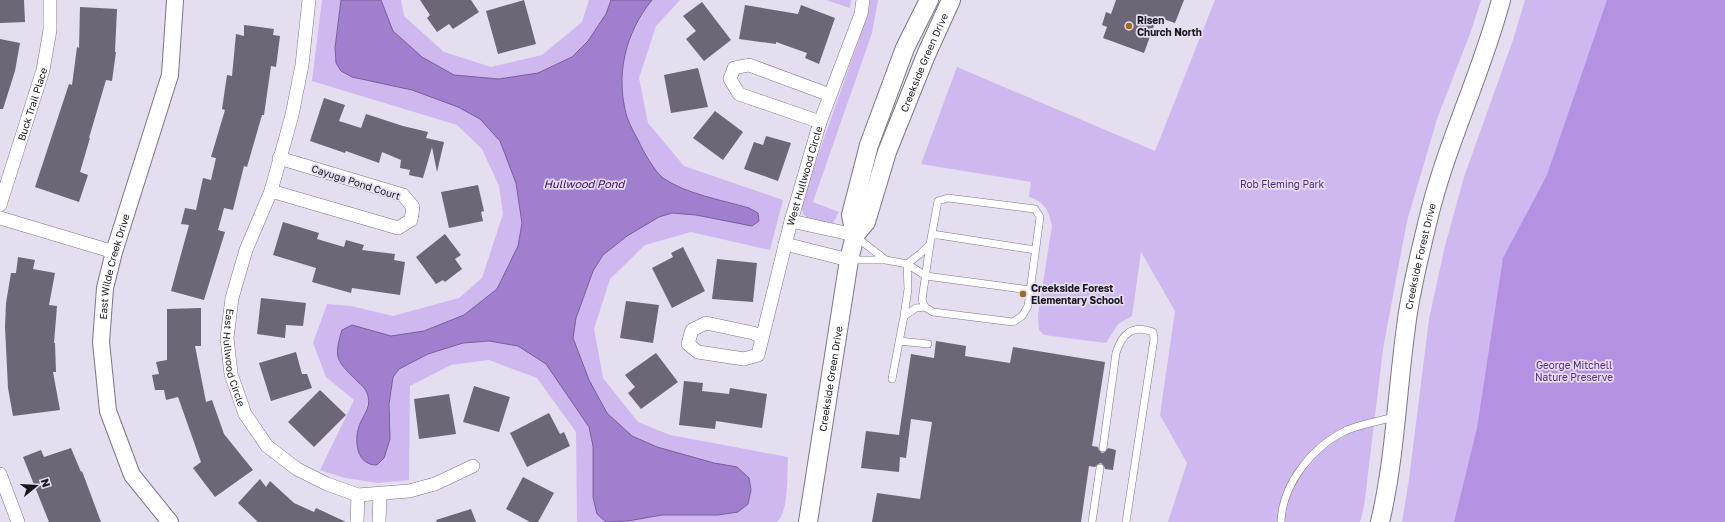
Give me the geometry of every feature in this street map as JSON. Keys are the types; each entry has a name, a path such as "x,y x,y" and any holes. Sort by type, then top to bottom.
{"main road":[{"name":"Creekside Green Drive","path":"855,235 850,215 868,144 905,48 930,0"},
{"name":"Creekside Green Drive","path":"808,522 849,260 855,235 866,222 887,152 926,55 951,0"},
{"name":"Creekside Forest Drive","path":"1380,522 1389,477 1409,305 1432,202 1452,138 1489,41 1501,0"}],"street":[{"name":"Buck Trail Place","path":"0,205 43,70 50,30 50,0"},
{"name":"East Wilde Creek Drive","path":"170,522 132,474 108,411 101,342 105,288 114,252 170,75 175,0"},
{"name":"East Hullwood Circle","path":"309,0 302,65 292,115 271,190 246,250 232,298 227,338 231,374 245,414 267,446 297,469 327,484 358,495 380,495 409,491 435,484 474,466"},
{"name":"West Hullwood Circle","path":"762,337 753,333 706,323 692,330 688,344 698,352 744,359 758,355 791,221 820,122 861,14 862,0"},
{"path":"820,122 739,94 730,79 734,68 749,65 830,96"},
{"name":"Cayuga Pond Court","path":"271,190 398,228 411,220 413,207 403,195 279,158"},
{"path":"0,218 114,252"},
{"path":"791,221 855,235"},
{"path":"785,244 849,260"},
{"path":"0,474 18,522"},
{"path":"357,522 358,495"},
{"path":"379,522 380,495"}],"lane":[{"path":"948,198 1035,209 1040,217 1028,306 1022,316 1013,322 933,312 925,307 922,300 932,234 938,201 948,198"},
{"path":"932,234 1035,250"},
{"path":"855,235 886,260"},
{"path":"907,264 930,244"},
{"path":"849,260 886,260 907,264 926,276 1030,290"},
{"path":"892,379 908,289 907,264"},
{"path":"904,316 916,308 925,307"},
{"path":"1103,448 1116,353 1121,339 1131,331 1145,329 1153,332 1154,339 1126,522"},
{"path":"899,340 928,344"},
{"path":"1281,522 1286,497 1294,480 1307,461 1324,444 1347,430 1395,417"},
{"path":"1092,522 1100,468"}],"green space":[{"path":"322,0 401,0 404,16 444,52 491,67 542,55 582,22 589,0 680,0 656,26 639,78 648,123 684,166 783,200 770,250 691,232 645,245 610,279 594,329 603,378 638,422 670,435 788,457 784,510 777,522 577,522 576,432 537,378 489,360 451,365 410,386 409,480 378,483 345,478 320,470 354,400 326,377 313,343 327,304 351,306 393,316 459,298 482,278 503,214 499,186 482,149 457,125 312,81"},
{"path":"826,0 851,0 850,8"},
{"path":"870,0 878,0 872,33 813,202 839,212 832,225 810,220 803,214 801,203 868,14"},
{"name":"Rob Fleming Park","path":"1215,0 1481,0 1470,34 1438,116 1407,221 1383,349 1364,507 1360,522 1168,522 1187,463 1160,415 1175,311 1141,252 1132,316 1118,324 1106,343 1044,335 1039,330 1038,315 1052,226 1045,207 1038,201 1029,197 1031,182 921,164 957,67 1155,151"},
{"name":"George Mitchell Nature Preserve","path":"1525,0 1725,0 1725,522 1402,522 1409,479 1429,319 1445,246 1464,177 1513,40"},
{"name":"George Mitchell Nature Preserve","path":"1607,0 1725,0 1725,522 1454,522 1477,428 1503,258 1547,175"}],"water":[{"name":"Hullwood Pond","path":"341,0 381,0 393,31 422,57 454,75 499,79 538,73 572,57 588,41 606,14 611,0 652,0 635,26 625,56 622,86 627,117 631,127 643,151 656,171 663,178 672,184 693,192 749,208 758,213 759,221 752,226 696,215 672,213 659,217 627,236 603,255 593,271 576,318 573,338 589,380 607,413 632,436 657,447 714,463 737,467 749,478 751,490 748,504 738,512 718,515 662,515 628,521 606,522 597,514 593,497 593,446 589,427 546,364 518,346 489,341 463,343 428,354 399,369 393,377 389,404 390,439 384,458 377,465 372,465 361,458 357,444 357,434 369,401 365,389 346,370 339,360 338,348 342,330 352,325 391,336 424,331 464,315 497,289 518,246 522,223 516,183 500,141 480,119 458,107 412,90 352,77 341,71 336,63 335,48"}],"building":[{"path":"0,0 24,0 25,22 0,23"},
{"path":"420,0 471,0 479,12 453,29 449,24 437,32 427,18 430,15"},
{"path":"524,0 536,44 498,54 486,11"},
{"name":"Risen Church North","path":"1116,0 1184,0 1175,23 1157,17 1144,53 1103,38 1107,27 1102,25 1106,12 1111,14"},
{"path":"702,2 731,40 704,61 686,39 696,31 683,16"},
{"path":"745,5 798,14 801,5 835,18 819,64 805,58 807,53 776,42 776,44 739,39"},
{"path":"80,7 117,9 116,52 112,81 106,80 89,138 80,172 88,175 79,202 35,187 69,84 72,85 77,47 79,48"},
{"path":"244,25 274,29 273,35 280,36 276,67 271,66 264,115 262,115 247,167 244,166 233,210 224,208 218,230 225,232 204,300 171,291 189,225 181,224 185,208 196,210 203,178 211,180 216,158 211,157 225,110 222,109 227,75 232,76 236,34 244,36"},
{"path":"0,39 20,43 15,71 3,109 0,109"},
{"path":"698,68 708,107 671,113 664,75"},
{"path":"324,98 345,105 339,121 361,128 366,114 403,126 428,132 426,138 444,142 437,172 432,147 423,178 409,175 410,170 400,168 401,160 382,152 379,163 346,151 345,153 310,141"},
{"path":"715,111 743,132 723,160 693,138"},
{"path":"766,136 791,143 778,181 744,169 754,142 763,145"},
{"path":"478,185 484,211 481,212 483,221 449,228 441,192"},
{"path":"283,222 319,233 317,239 344,247 346,240 364,245 362,250 395,254 394,260 405,262 400,295 352,288 351,293 312,282 316,268 273,255"},
{"path":"445,234 461,255 455,259 462,269 445,282 443,280 436,284 416,257"},
{"path":"683,247 705,291 672,308 652,268 673,257 671,253"},
{"path":"18,257 35,260 33,269 55,273 49,305 57,306 54,343 56,372 53,372 60,410 13,416 8,388 5,327 6,303 11,273 16,273"},
{"path":"717,259 757,263 753,302 712,299"},
{"path":"261,298 306,303 303,326 286,325 285,338 257,334"},
{"path":"626,301 659,305 653,343 620,338"},
{"path":"201,308 201,346 195,346 206,402 212,400 224,434 253,470 215,497 193,468 201,462 178,397 166,400 164,390 155,390 152,375 159,374 156,362 167,360 167,309"},
{"path":"936,341 966,346 965,356 1010,363 1013,347 1105,362 1092,446 1098,447 1102,453 1108,448 1116,450 1113,470 1105,469 1101,463 1095,467 1089,466 1081,522 872,522 877,493 920,499 932,422 911,419 906,458 900,457 899,472 861,468 866,431 899,435 911,354 934,358"},
{"path":"296,352 302,374 307,374 312,388 271,401 259,363"},
{"path":"656,353 678,382 641,409 628,393 635,387 625,375"},
{"path":"684,381 703,383 702,391 729,394 730,388 767,394 762,428 716,421 715,429 679,425"},
{"path":"474,386 510,397 499,432 463,422"},
{"path":"320,390 346,415 314,447 288,422"},
{"path":"449,394 456,434 419,439 414,399"},
{"path":"549,413 560,434 564,432 570,446 527,467 510,433"},
{"path":"71,448 81,472 82,471 101,522 49,522 23,457 41,450 44,457"},
{"path":"523,477 554,493 538,522 530,522 506,509"},
{"path":"260,479 266,487 270,481 294,503 314,512 316,508 346,522 258,522 238,503"},
{"path":"471,509 476,522 437,522 436,520"}],"place":[{"name":"Risen Church North","path":"1129,26"},
{"name":"Creekside Forest Elementary School","path":"1023,294"}]}
